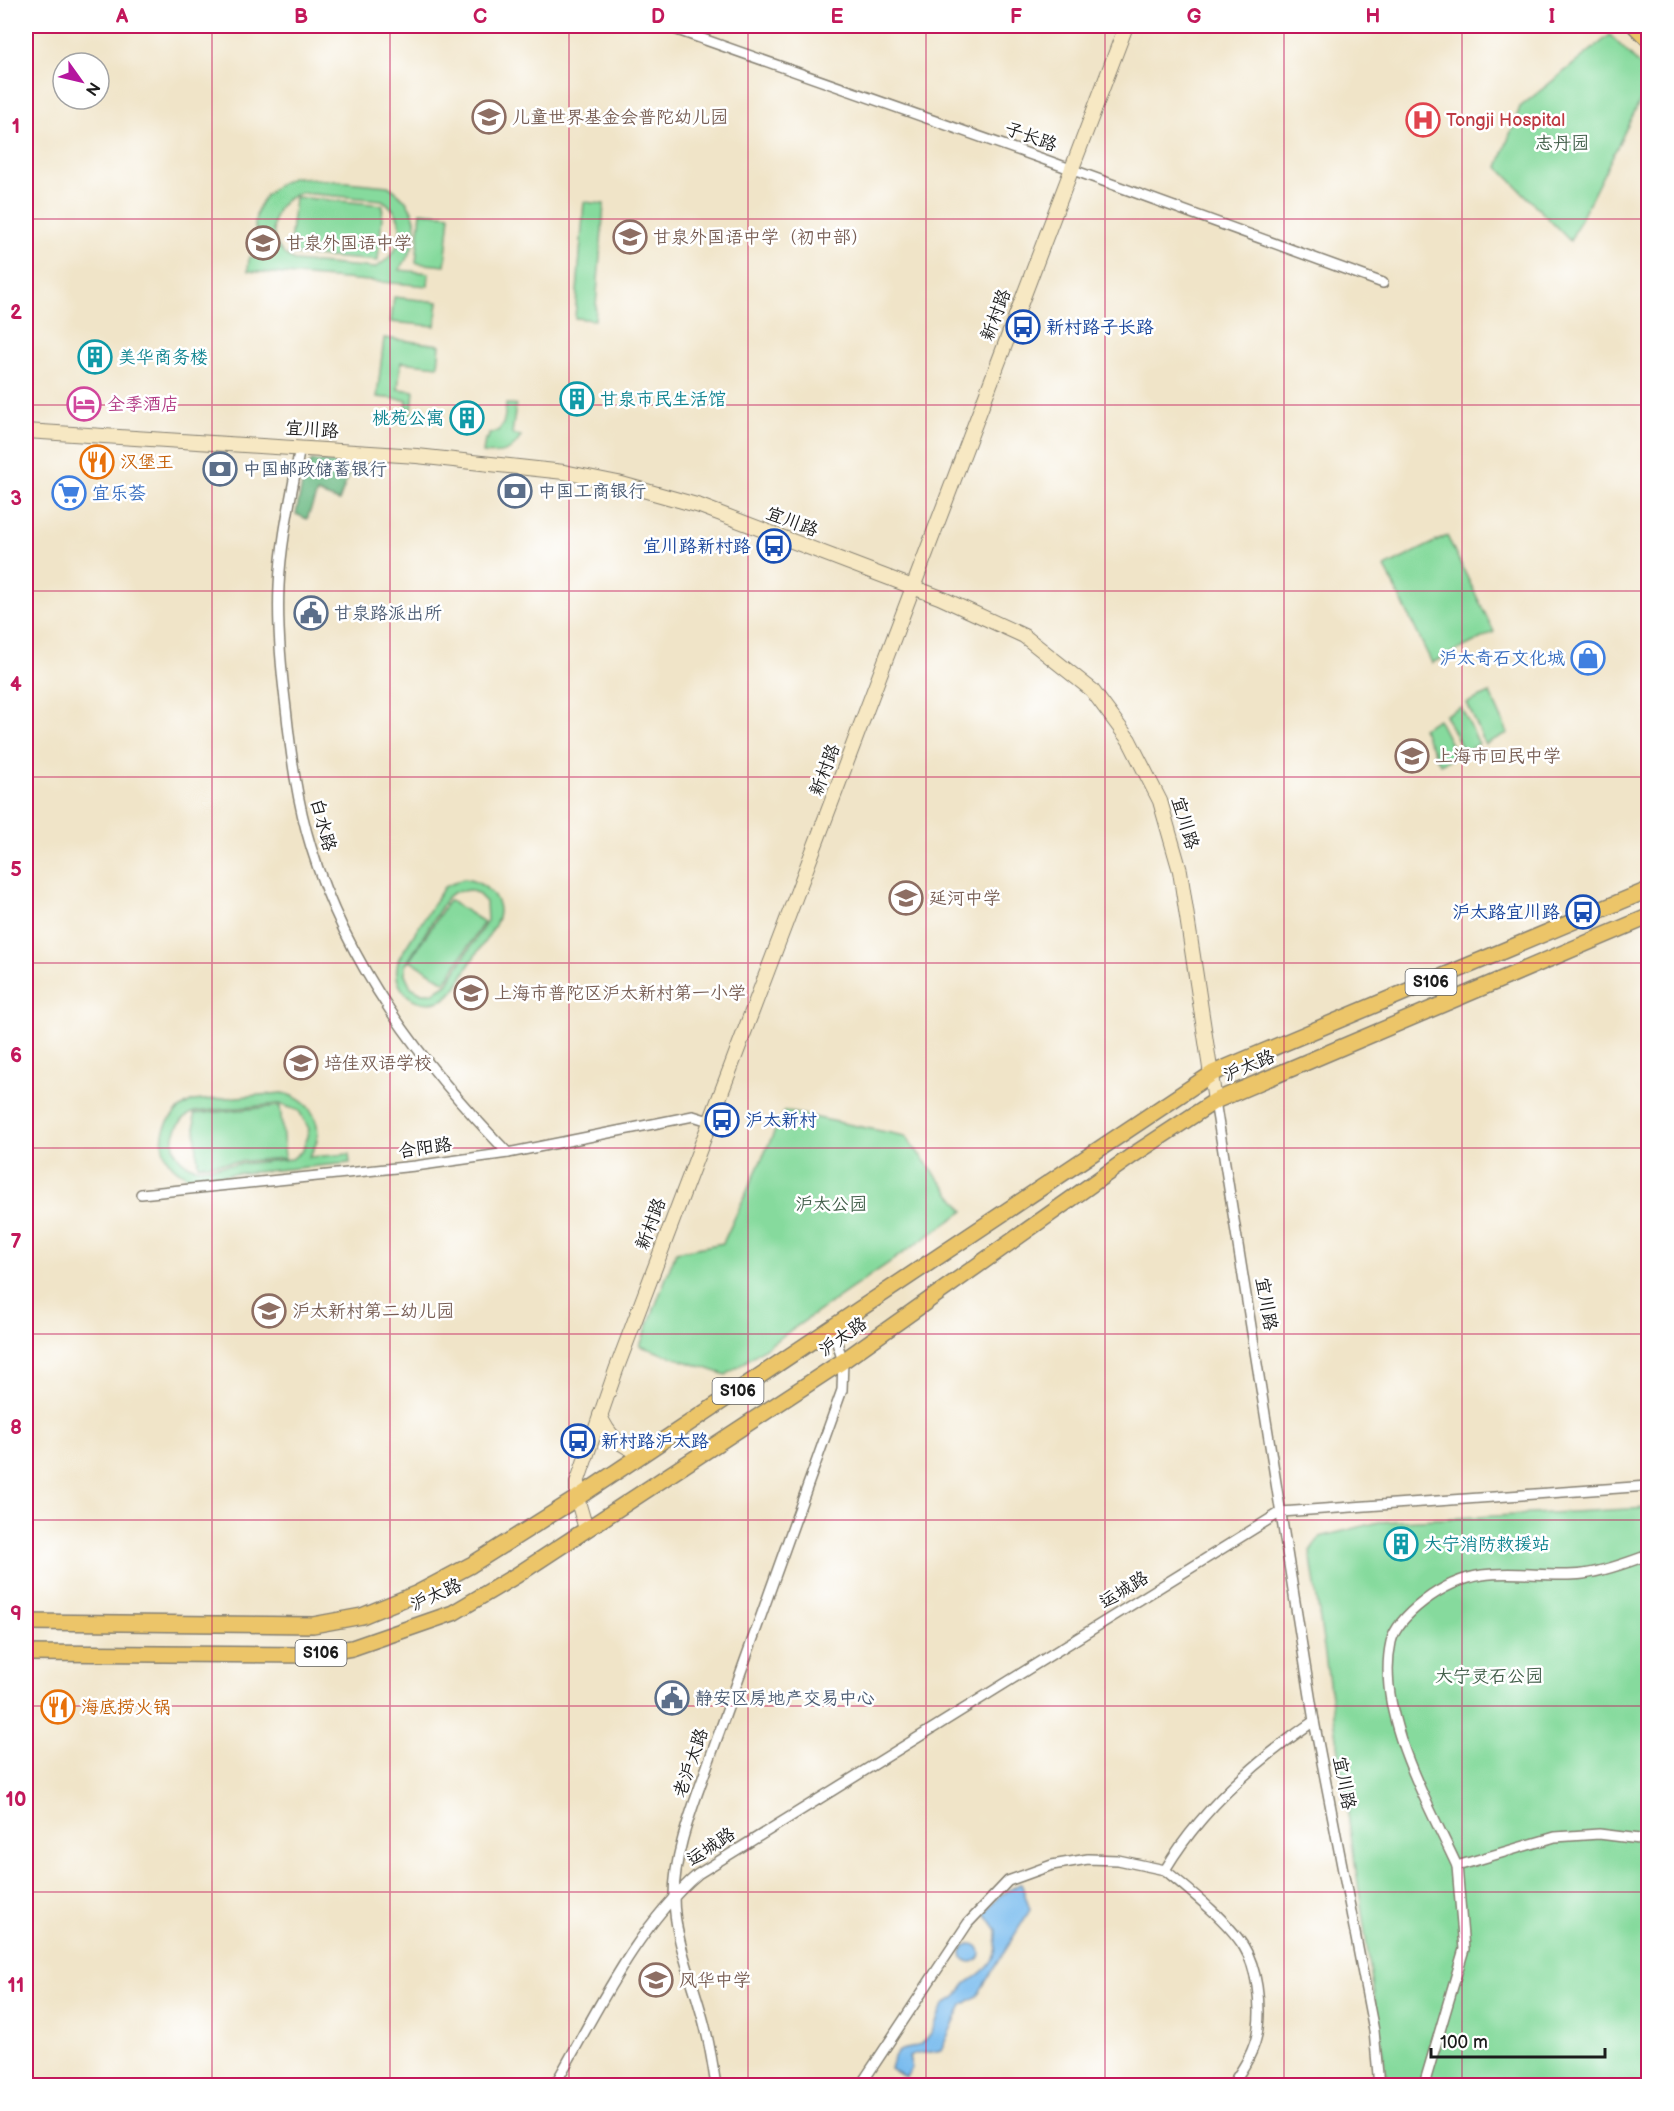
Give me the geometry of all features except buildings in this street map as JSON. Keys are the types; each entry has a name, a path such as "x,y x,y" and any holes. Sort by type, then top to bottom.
{"main road":[{"name":"新村路","path":"586,1529 577,1498 578,1477 600,1415 709,1121 1126,26"},
{"path":"1635,26 1648,39"},
{"name":"宜川路","path":"26,431 300,447 526,466 618,483 700,506 913,587 1005,625 1040,646 1092,690 1129,740 1160,801 1175,846 1213,1073 1215,1101"},
{"name":"沪太路","path":"26,1622 313,1624 362,1616 418,1593 471,1565 577,1498 1213,1073 1648,890"},
{"name":"沪太路","path":"26,1653 310,1655 352,1648 453,1613 843,1361 1133,1155 1215,1101 1648,917"},
{"path":"600,1415 606,1430 622,1446 643,1454"}],"street":[{"name":"子长路","path":"666,26 1071,169 1383,283"},
{"name":"白水路","path":"300,447 283,542 279,624 289,743 311,846 341,921 377,992 441,1079 508,1153"},
{"name":"宜川路","path":"1215,1101 1314,1720 1374,2031 1379,2085"},
{"name":"合阳路","path":"141,1194 333,1175 508,1153 693,1116 709,1121"},
{"name":"老沪太路","path":"554,2085 648,1925 674,1894 689,1820 842,1390 843,1361 832,1328"},
{"name":"运城路","path":"674,1894 711,1864 1281,1512 1648,1486"},
{"path":"1427,2085 1426,2078 1464,1949 1457,1866 1422,1790 1389,1699 1387,1678 1391,1640 1407,1614 1431,1595 1459,1580 1483,1575 1583,1574 1620,1566 1648,1555"},
{"path":"1165,1870 1177,1850 1238,1780 1268,1753 1314,1720"},
{"path":"1457,1866 1555,1837 1599,1834 1648,1840"},
{"path":"860,2085 968,1923 1008,1881 1052,1865 1088,1859 1118,1860 1165,1870 1199,1899 1244,1947 1253,1970 1258,2029 1246,2064 1231,2085"},
{"path":"674,1894 676,1917 706,2028 716,2085"}],"green space":[{"name":"志丹园","path":"1610,35 1648,73 1648,85 1570,241 1498,167 1520,107"},
{"path":"294,177 388,186 408,204 416,225 412,247 399,270 429,273 428,286 248,271 249,257 265,258 256,232 255,221 258,210 263,200 281,183","holes":["301,193 382,200 397,217 400,236 392,254 374,268 294,261 277,245 274,235 276,214 290,198"]},
{"path":"295,197 383,205 378,261 289,254"},
{"path":"584,202 604,204 595,320 575,318"},
{"path":"421,212 450,215 445,266 416,263"},
{"path":"394,297 438,302 435,326 391,322"},
{"path":"384,338 440,345 438,366 401,362 398,389 414,391 411,421 405,421 407,400 377,397"},
{"path":"506,404 516,405 512,434 521,436 506,452 483,453 485,439 488,439 489,434 498,430 503,423"},
{"path":"312,461 353,463 339,501 317,493 307,519 296,514 305,470"},
{"path":"1447,536 1494,632 1432,663 1385,567"},
{"path":"1490,693 1508,733 1485,744 1467,703"},
{"path":"1461,707 1479,744 1464,752 1445,715"},
{"path":"1438,719 1457,756 1440,764 1422,728"},
{"path":"463,879 479,883 496,899 499,915 452,992 439,1001 423,1002 413,999 402,989 397,976 398,963 444,887","holes":["469,890 477,893 486,902 487,921 447,984 433,993 422,993 411,987 405,974 405,966 448,896 455,892"]},
{"path":"449,900 484,922 445,982 410,960"},
{"path":"282,1093 293,1097 310,1109 315,1117 317,1137 315,1147 309,1157 349,1154 350,1163 191,1178 178,1171 169,1161 162,1140 171,1118 180,1108 193,1101","holes":["280,1104 299,1111 309,1129 303,1150 292,1159 199,1168 188,1165 180,1159 176,1152 174,1143 178,1126 194,1112"]},
{"path":"280,1106 285,1158 198,1165 194,1114"},
{"name":"沪太公园","path":"784,1111 905,1136 964,1211 726,1375 640,1346 676,1252 723,1243"},
{"name":"大宁灵石公园","path":"1648,1508 1648,2085 1387,2085 1310,1551 1320,1537 1379,1522"}],"water":[{"path":"1021,1883 1030,1910 977,1996 962,2005 941,2050 909,2057 912,2068 906,2077 890,2069 899,2051 922,2043 934,2028 945,2004 992,1961 996,1948 997,1930 985,1913 999,1896"},
{"path":"967,1944 975,1944 980,1949 978,1960 967,1962 962,1957 962,1949"}],"place":[{"name":"儿童世界基金会普陀幼儿园","path":"489,117"},
{"name":"Tongji Hospital","path":"1423,120"},
{"name":"甘泉外国语中学（初中部）","path":"630,237"},
{"name":"甘泉外国语中学","path":"263,243"},
{"name":"新村路子长路","path":"1023,327"},
{"name":"美华商务楼","path":"95,357"},
{"name":"甘泉市民生活馆","path":"577,399"},
{"name":"全季酒店","path":"84,404"},
{"name":"桃苑公寓","path":"467,418"},
{"name":"汉堡王","path":"97,462"},
{"name":"中国邮政储蓄银行","path":"220,469"},
{"name":"中国工商银行","path":"515,491"},
{"name":"宜乐荟","path":"69,493"},
{"name":"宜川路新村路","path":"774,546"},
{"name":"甘泉路派出所","path":"311,613"},
{"name":"沪太奇石文化城","path":"1588,658"},
{"name":"上海市回民中学","path":"1412,756"},
{"name":"延河中学","path":"906,898"},
{"name":"沪太路宜川路","path":"1583,912"},
{"name":"上海市普陀区沪太新村第一小学","path":"471,993"},
{"name":"培佳双语学校","path":"301,1063"},
{"name":"沪太新村","path":"722,1120"},
{"name":"沪太新村第二幼儿园","path":"269,1311"},
{"name":"新村路沪太路","path":"578,1441"},
{"name":"大宁消防救援站","path":"1401,1544"},
{"name":"静安区房地产交易中心","path":"672,1698"},
{"name":"海底捞火锅","path":"58,1707"},
{"name":"风华中学","path":"656,1980"}]}
